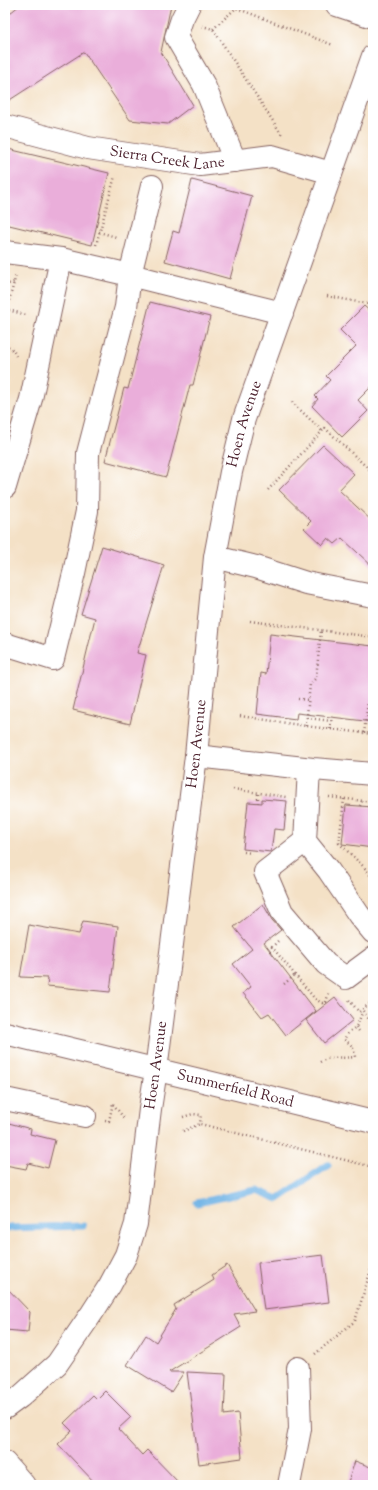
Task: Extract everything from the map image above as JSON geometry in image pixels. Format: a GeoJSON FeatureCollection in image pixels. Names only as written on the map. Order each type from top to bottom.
{"type":"FeatureCollection","features":[{"type":"Feature","properties":{"kind":"street"},"geometry":{"type":"LineString","coordinates":[[337,5],[373,17]]}},
{"type":"Feature","properties":{"kind":"street"},"geometry":{"type":"LineString","coordinates":[[192,15],[182,19],[176,37],[204,85],[235,161]]}},
{"type":"Feature","properties":{"kind":"street","name":"Hoen Avenue"},"geometry":{"type":"LineString","coordinates":[[5,1408],[20,1397],[57,1364],[99,1302],[126,1255],[136,1224],[196,756],[215,557],[231,472],[244,419],[373,56]]}},
{"type":"Feature","properties":{"kind":"street","name":"Sierra Creek Lane"},"geometry":{"type":"LineString","coordinates":[[5,126],[88,148],[193,164],[200,165],[272,156],[331,174]]}},
{"type":"Feature","properties":{"kind":"street"},"geometry":{"type":"LineString","coordinates":[[5,644],[53,659],[74,573],[87,511],[88,453],[126,308],[130,275],[152,186]]}},
{"type":"Feature","properties":{"kind":"street"},"geometry":{"type":"LineString","coordinates":[[5,252],[60,259],[282,313]]}},
{"type":"Feature","properties":{"kind":"street"},"geometry":{"type":"LineString","coordinates":[[5,488],[31,399],[60,259]]}},
{"type":"Feature","properties":{"kind":"street"},"geometry":{"type":"LineString","coordinates":[[215,557],[306,583],[373,596]]}},
{"type":"Feature","properties":{"kind":"street"},"geometry":{"type":"LineString","coordinates":[[196,756],[309,769],[373,774]]}},
{"type":"Feature","properties":{"kind":"street"},"geometry":{"type":"LineString","coordinates":[[309,769],[305,841],[329,871],[359,915],[373,932]]}},
{"type":"Feature","properties":{"kind":"street"},"geometry":{"type":"LineString","coordinates":[[305,841],[265,872],[282,912],[326,964],[346,978],[373,958]]}},
{"type":"Feature","properties":{"kind":"street","name":"Summerfield Road"},"geometry":{"type":"LineString","coordinates":[[5,1033],[373,1122]]}},
{"type":"Feature","properties":{"kind":"street"},"geometry":{"type":"LineString","coordinates":[[5,1099],[85,1116]]}},
{"type":"Feature","properties":{"kind":"street"},"geometry":{"type":"LineString","coordinates":[[289,1485],[300,1429],[298,1368]]}},
{"type":"Feature","properties":{"kind":"street"},"geometry":{"type":"LineString","coordinates":[[5,1463],[24,1485]]}},
{"type":"Feature","properties":{"kind":"path"},"geometry":{"type":"LineString","coordinates":[[213,29],[236,8],[333,45]]}},
{"type":"Feature","properties":{"kind":"path"},"geometry":{"type":"LineString","coordinates":[[192,15],[213,29],[285,139]]}},
{"type":"Feature","properties":{"kind":"path"},"geometry":{"type":"LineString","coordinates":[[94,251],[115,176]]}},
{"type":"Feature","properties":{"kind":"path"},"geometry":{"type":"LineString","coordinates":[[99,232],[122,238]]}},
{"type":"Feature","properties":{"kind":"path"},"geometry":{"type":"LineString","coordinates":[[5,316],[18,269]]}},
{"type":"Feature","properties":{"kind":"path"},"geometry":{"type":"LineString","coordinates":[[5,285],[14,282]]}},
{"type":"Feature","properties":{"kind":"path"},"geometry":{"type":"LineString","coordinates":[[327,296],[373,305]]}},
{"type":"Feature","properties":{"kind":"path"},"geometry":{"type":"LineString","coordinates":[[6,309],[13,311]]}},
{"type":"Feature","properties":{"kind":"path"},"geometry":{"type":"LineString","coordinates":[[292,402],[322,431]]}},
{"type":"Feature","properties":{"kind":"path"},"geometry":{"type":"LineString","coordinates":[[268,490],[325,428],[373,473]]}},
{"type":"Feature","properties":{"kind":"path"},"geometry":{"type":"LineString","coordinates":[[250,621],[373,637]]}},
{"type":"Feature","properties":{"kind":"path"},"geometry":{"type":"LineString","coordinates":[[306,726],[310,684],[316,678],[321,630]]}},
{"type":"Feature","properties":{"kind":"path"},"geometry":{"type":"LineString","coordinates":[[364,733],[373,662]]}},
{"type":"Feature","properties":{"kind":"path"},"geometry":{"type":"LineString","coordinates":[[298,699],[309,700]]}},
{"type":"Feature","properties":{"kind":"path"},"geometry":{"type":"LineString","coordinates":[[240,716],[373,734]]}},
{"type":"Feature","properties":{"kind":"path"},"geometry":{"type":"LineString","coordinates":[[307,718],[331,719],[330,729]]}},
{"type":"Feature","properties":{"kind":"path"},"geometry":{"type":"LineString","coordinates":[[233,789],[290,797]]}},
{"type":"Feature","properties":{"kind":"path"},"geometry":{"type":"LineString","coordinates":[[258,793],[258,803]]}},
{"type":"Feature","properties":{"kind":"path"},"geometry":{"type":"LineString","coordinates":[[325,797],[373,802]]}},
{"type":"Feature","properties":{"kind":"path"},"geometry":{"type":"LineString","coordinates":[[344,799],[338,843],[364,867],[373,879]]}},
{"type":"Feature","properties":{"kind":"path"},"geometry":{"type":"LineString","coordinates":[[360,806],[362,801]]}},
{"type":"Feature","properties":{"kind":"path"},"geometry":{"type":"LineString","coordinates":[[244,852],[258,854]]}},
{"type":"Feature","properties":{"kind":"path"},"geometry":{"type":"LineString","coordinates":[[284,984],[295,975]]}},
{"type":"Feature","properties":{"kind":"path"},"geometry":{"type":"LineString","coordinates":[[320,1062],[333,1057],[355,1057],[354,1048],[350,1043],[344,1040],[346,1033],[356,1027],[362,1011],[371,1022]]}},
{"type":"Feature","properties":{"kind":"path"},"geometry":{"type":"LineString","coordinates":[[356,1027],[359,1031]]}},
{"type":"Feature","properties":{"kind":"path"},"geometry":{"type":"LineString","coordinates":[[113,1103],[124,1118]]}},
{"type":"Feature","properties":{"kind":"path"},"geometry":{"type":"LineString","coordinates":[[183,1117],[193,1114],[201,1115],[200,1124]]}},
{"type":"Feature","properties":{"kind":"path"},"geometry":{"type":"LineString","coordinates":[[183,1131],[200,1124],[373,1167]]}},
{"type":"Feature","properties":{"kind":"path"},"geometry":{"type":"LineString","coordinates":[[298,1368],[355,1322],[373,1262]]}},
{"type":"Feature","properties":{"kind":"building"},"geometry":{"type":"Polygon","coordinates":[[[20,5],[171,5],[161,52],[193,105],[168,124],[130,120],[84,52],[5,103],[5,17],[20,5]]]}},
{"type":"Feature","properties":{"kind":"building"},"geometry":{"type":"Polygon","coordinates":[[[8,149],[109,173],[92,245],[5,224],[5,160],[8,149]]]}},
{"type":"Feature","properties":{"kind":"building"},"geometry":{"type":"Polygon","coordinates":[[[192,180],[252,196],[230,279],[165,261],[173,231],[179,233],[192,180]]]}},
{"type":"Feature","properties":{"kind":"building"},"geometry":{"type":"Polygon","coordinates":[[[150,302],[210,317],[193,385],[190,385],[166,477],[105,461],[124,388],[128,389],[150,302]]]}},
{"type":"Feature","properties":{"kind":"building"},"geometry":{"type":"Polygon","coordinates":[[[364,306],[373,314],[373,385],[358,400],[368,411],[342,437],[312,406],[318,399],[315,396],[330,380],[326,376],[356,346],[340,330],[364,306]]]}},
{"type":"Feature","properties":{"kind":"building"},"geometry":{"type":"Polygon","coordinates":[[[323,445],[354,474],[339,490],[373,522],[373,567],[342,538],[335,544],[328,538],[322,545],[304,528],[311,521],[279,490],[323,445]]]}},
{"type":"Feature","properties":{"kind":"building"},"geometry":{"type":"Polygon","coordinates":[[[102,546],[164,565],[137,653],[146,655],[130,724],[73,710],[95,618],[81,614],[102,546]]]}},
{"type":"Feature","properties":{"kind":"building"},"geometry":{"type":"Polygon","coordinates":[[[270,634],[373,646],[373,722],[297,713],[296,719],[257,714],[261,673],[266,674],[270,634]]]}},
{"type":"Feature","properties":{"kind":"building"},"geometry":{"type":"Polygon","coordinates":[[[262,799],[287,801],[284,830],[274,829],[271,852],[243,849],[248,802],[262,803],[262,799]]]}},
{"type":"Feature","properties":{"kind":"building"},"geometry":{"type":"Polygon","coordinates":[[[346,805],[373,807],[373,848],[342,844],[346,805]]]}},
{"type":"Feature","properties":{"kind":"building"},"geometry":{"type":"Polygon","coordinates":[[[263,904],[272,920],[281,930],[264,943],[316,1011],[286,1035],[269,1013],[262,1017],[243,993],[251,987],[233,964],[252,949],[234,927],[263,904]]]}},
{"type":"Feature","properties":{"kind":"building"},"geometry":{"type":"Polygon","coordinates":[[[83,921],[118,926],[110,992],[47,986],[48,978],[20,977],[29,925],[79,934],[83,921]]]}},
{"type":"Feature","properties":{"kind":"building"},"geometry":{"type":"Polygon","coordinates":[[[335,997],[353,1020],[324,1043],[306,1020],[335,997]]]}},
{"type":"Feature","properties":{"kind":"building"},"geometry":{"type":"Polygon","coordinates":[[[5,1122],[31,1129],[30,1134],[55,1140],[48,1168],[28,1163],[26,1169],[5,1165],[5,1122]]]}},
{"type":"Feature","properties":{"kind":"building"},"geometry":{"type":"Polygon","coordinates":[[[323,1255],[329,1302],[264,1310],[258,1263],[323,1255]]]}},
{"type":"Feature","properties":{"kind":"building"},"geometry":{"type":"Polygon","coordinates":[[[227,1265],[255,1311],[234,1314],[241,1327],[169,1372],[184,1372],[171,1392],[127,1365],[146,1335],[156,1342],[176,1309],[174,1305],[214,1280],[212,1275],[227,1265]]]}},
{"type":"Feature","properties":{"kind":"building"},"geometry":{"type":"Polygon","coordinates":[[[5,1286],[30,1312],[28,1332],[5,1330],[5,1286]]]}},
{"type":"Feature","properties":{"kind":"building"},"geometry":{"type":"Polygon","coordinates":[[[187,1372],[226,1374],[224,1415],[238,1413],[242,1458],[199,1464],[187,1372]]]}},
{"type":"Feature","properties":{"kind":"building"},"geometry":{"type":"Polygon","coordinates":[[[105,1391],[131,1417],[118,1429],[142,1455],[147,1450],[181,1485],[97,1485],[58,1444],[72,1431],[64,1423],[93,1395],[97,1399],[105,1391]]]}},
{"type":"Feature","properties":{"kind":"building"},"geometry":{"type":"Polygon","coordinates":[[[355,1461],[373,1468],[373,1485],[347,1485],[355,1461]]]}},
{"type":"Feature","properties":{"kind":"waterway"},"geometry":{"type":"LineString","coordinates":[[197,1203],[256,1190],[278,1199],[328,1165]]}},
{"type":"Feature","properties":{"kind":"waterway"},"geometry":{"type":"LineString","coordinates":[[5,1228],[83,1226]]}}]}
